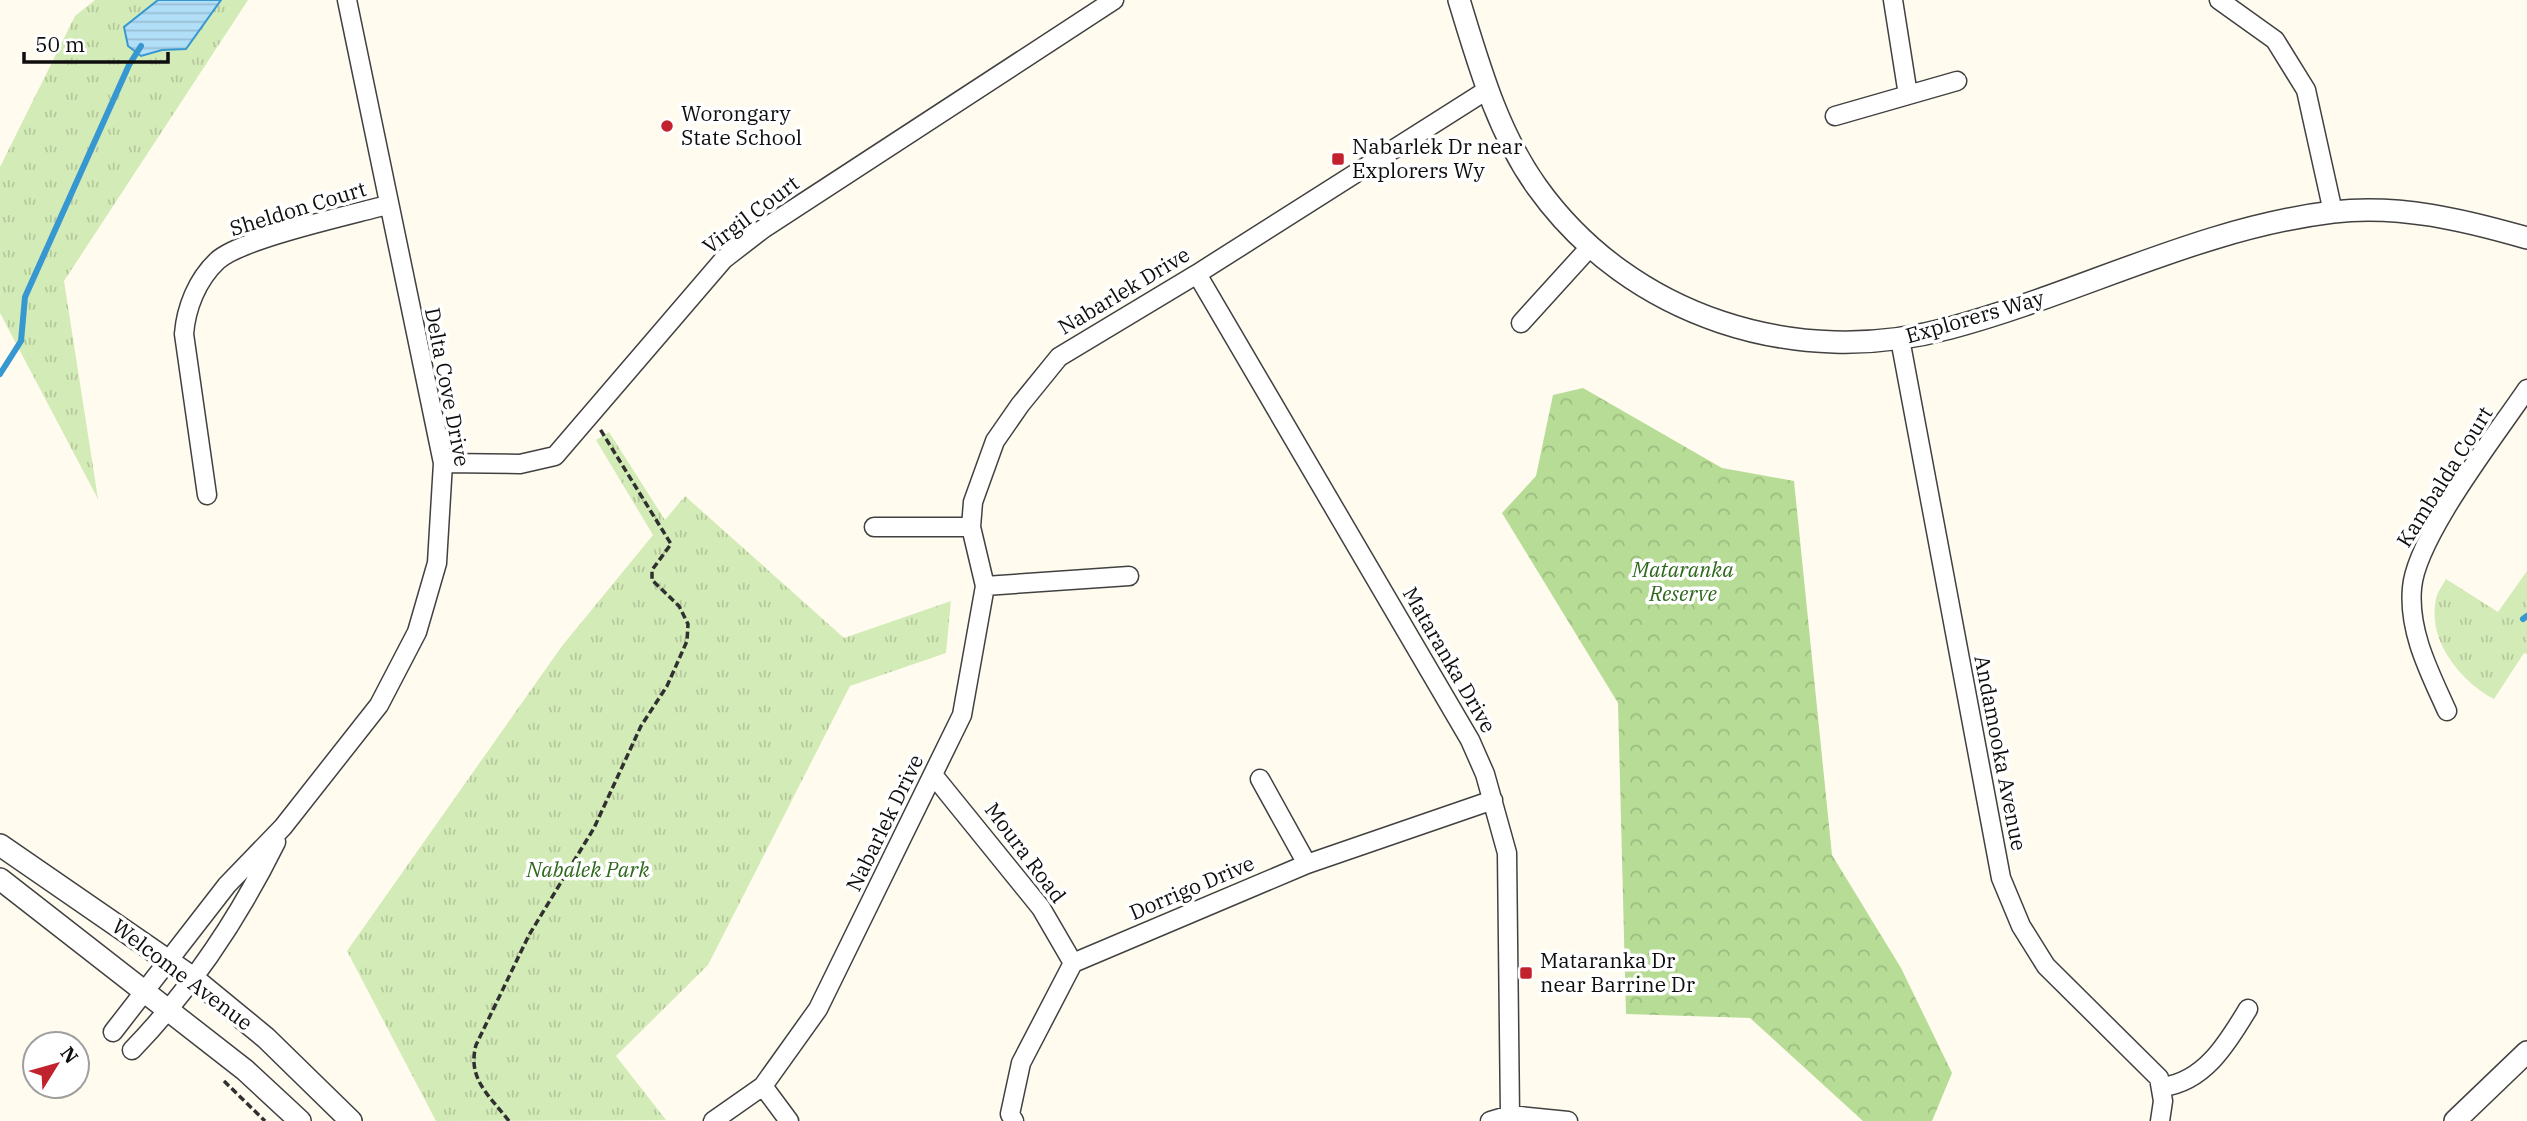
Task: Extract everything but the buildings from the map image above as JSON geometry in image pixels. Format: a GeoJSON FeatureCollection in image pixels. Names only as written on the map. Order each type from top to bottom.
{"type":"FeatureCollection","features":[{"type":"Feature","properties":{"kind":"street","name":"Delta Cove Drive"},"geometry":{"type":"LineString","coordinates":[[113,1032],[147,992],[227,886],[283,827],[379,705],[417,632],[437,563],[443,463],[387,205],[347,0]]}},
{"type":"Feature","properties":{"kind":"street","name":"Virgil Court"},"geometry":{"type":"LineString","coordinates":[[443,463],[520,464],[555,456],[724,259],[763,229],[1114,0]]}},
{"type":"Feature","properties":{"kind":"street","name":"Explorers Way"},"geometry":{"type":"LineString","coordinates":[[1459,0],[1487,90],[1504,131],[1536,186],[1590,247],[1664,299],[1726,326],[1794,339],[1849,343],[1900,340],[1950,328],[2241,231],[2333,212],[2391,210],[2461,219],[2527,238]]}},
{"type":"Feature","properties":{"kind":"street"},"geometry":{"type":"LineString","coordinates":[[1893,0],[1908,95]]}},
{"type":"Feature","properties":{"kind":"street"},"geometry":{"type":"LineString","coordinates":[[2220,0],[2275,40],[2306,90],[2333,212]]}},
{"type":"Feature","properties":{"kind":"street"},"geometry":{"type":"LineString","coordinates":[[1835,116],[1957,81]]}},
{"type":"Feature","properties":{"kind":"street","name":"Nabarlek Drive"},"geometry":{"type":"LineString","coordinates":[[713,1121],[763,1086],[818,1009],[962,715],[985,586],[971,527],[973,502],[995,441],[1059,357],[1197,274],[1487,90]]}},
{"type":"Feature","properties":{"kind":"street","name":"Sheldon Court"},"geometry":{"type":"LineString","coordinates":[[207,495],[184,334],[186,309],[200,286],[217,261],[239,247],[387,205]]}},
{"type":"Feature","properties":{"kind":"street"},"geometry":{"type":"LineString","coordinates":[[1521,323],[1590,247]]}},
{"type":"Feature","properties":{"kind":"street","name":"Mataranka Drive"},"geometry":{"type":"LineString","coordinates":[[1197,274],[1470,740],[1493,800],[1507,853],[1510,1115]]}},
{"type":"Feature","properties":{"kind":"street","name":"Andamooka Avenue"},"geometry":{"type":"LineString","coordinates":[[1900,340],[2001,878],[2021,926],[2046,966],[2144,1061],[2162,1087]]}},
{"type":"Feature","properties":{"kind":"street","name":"Kambalda Court"},"geometry":{"type":"LineString","coordinates":[[2447,711],[2415,631],[2412,588],[2415,569],[2435,528],[2527,389]]}},
{"type":"Feature","properties":{"kind":"street"},"geometry":{"type":"LineString","coordinates":[[874,527],[971,527]]}},
{"type":"Feature","properties":{"kind":"street"},"geometry":{"type":"LineString","coordinates":[[985,586],[1129,576]]}},
{"type":"Feature","properties":{"kind":"street","name":"Moura Road"},"geometry":{"type":"LineString","coordinates":[[934,776],[1041,908],[1073,963]]}},
{"type":"Feature","properties":{"kind":"street"},"geometry":{"type":"LineString","coordinates":[[1260,779],[1307,864]]}},
{"type":"Feature","properties":{"kind":"street","name":"Dorrigo Drive"},"geometry":{"type":"LineString","coordinates":[[1073,963],[1307,864],[1493,800]]}},
{"type":"Feature","properties":{"kind":"street","name":"Delta Cove Drive"},"geometry":{"type":"LineString","coordinates":[[132,1050],[170,1011],[247,901],[283,827]]}},
{"type":"Feature","properties":{"kind":"street","name":"Welcome Avenue"},"geometry":{"type":"LineString","coordinates":[[0,845],[192,978],[266,1038],[351,1121]]}},
{"type":"Feature","properties":{"kind":"street","name":"Welcome Avenue"},"geometry":{"type":"LineString","coordinates":[[0,879],[245,1070],[300,1121]]}},
{"type":"Feature","properties":{"kind":"street"},"geometry":{"type":"LineString","coordinates":[[1014,1121],[1010,1114],[1021,1063],[1073,963]]}},
{"type":"Feature","properties":{"kind":"street"},"geometry":{"type":"LineString","coordinates":[[2160,1121],[2162,1087],[2181,1083],[2206,1066],[2233,1035],[2248,1009]]}},
{"type":"Feature","properties":{"kind":"street"},"geometry":{"type":"LineString","coordinates":[[2455,1121],[2527,1052]]}},
{"type":"Feature","properties":{"kind":"street"},"geometry":{"type":"LineString","coordinates":[[763,1086],[789,1121]]}},
{"type":"Feature","properties":{"kind":"street"},"geometry":{"type":"LineString","coordinates":[[1490,1121],[1510,1115],[1568,1121]]}},
{"type":"Feature","properties":{"kind":"path"},"geometry":{"type":"LineString","coordinates":[[509,1121],[475,1076],[472,1062],[476,1045],[529,935],[594,828],[641,726],[667,686],[687,641],[688,624],[679,606],[652,580],[652,570],[671,544],[592,415]]}},
{"type":"Feature","properties":{"kind":"path"},"geometry":{"type":"LineString","coordinates":[[216,1073],[265,1121]]}},
{"type":"Feature","properties":{"kind":"green space"},"geometry":{"type":"Polygon","coordinates":[[[95,0],[248,0],[64,281],[98,499],[0,313],[0,167],[75,16],[95,0]]]}},
{"type":"Feature","properties":{"kind":"green space","name":"Mataranka Reserve"},"geometry":{"type":"Polygon","coordinates":[[[1583,388],[1722,468],[1794,481],[1832,855],[1901,968],[1952,1073],[1932,1121],[1863,1121],[1750,1018],[1626,1014],[1618,703],[1502,513],[1536,476],[1553,395],[1583,388]]]}},
{"type":"Feature","properties":{"kind":"green space","name":"Nabalek Park"},"geometry":{"type":"Polygon","coordinates":[[[609,432],[665,520],[685,496],[844,638],[951,601],[946,653],[850,686],[708,965],[616,1056],[666,1120],[436,1121],[347,951],[562,646],[653,535],[596,440],[609,432]]]}},
{"type":"Feature","properties":{"kind":"green space"},"geometry":{"type":"Polygon","coordinates":[[[2527,571],[2527,654],[2524,653],[2494,699],[2469,682],[2441,644],[2436,629],[2437,596],[2446,579],[2498,612],[2527,571]]]}},
{"type":"Feature","properties":{"kind":"water"},"geometry":{"type":"Polygon","coordinates":[[[158,0],[221,0],[186,49],[162,50],[141,56],[128,46],[124,27],[158,0]]]}},
{"type":"Feature","properties":{"kind":"waterway"},"geometry":{"type":"LineString","coordinates":[[0,374],[21,341],[25,297],[129,65],[141,46]]}},
{"type":"Feature","properties":{"kind":"waterway"},"geometry":{"type":"LineString","coordinates":[[2523,619],[2527,616]]}},
{"type":"Feature","properties":{"kind":"place","name":"Worongary State School"},"geometry":{"type":"Point","coordinates":[667,126]}},
{"type":"Feature","properties":{"kind":"place","name":"Nabarlek Dr near Explorers Wy"},"geometry":{"type":"Point","coordinates":[1338,159]}},
{"type":"Feature","properties":{"kind":"place","name":"Mataranka Dr near Barrine Dr"},"geometry":{"type":"Point","coordinates":[1526,973]}}]}
